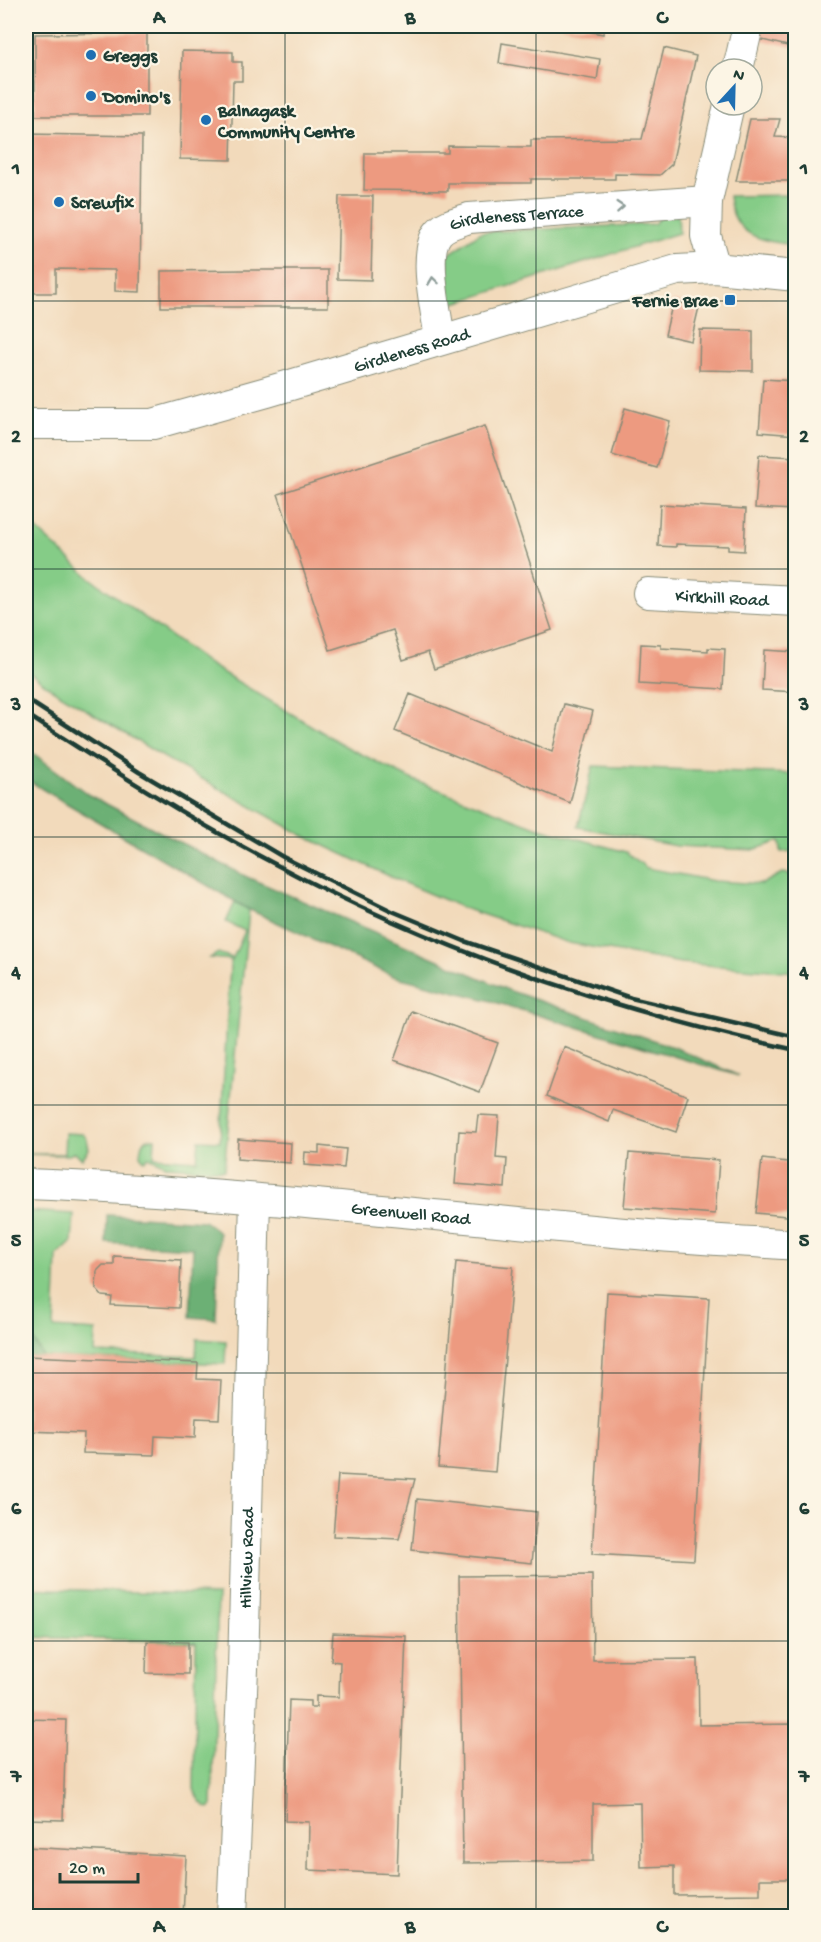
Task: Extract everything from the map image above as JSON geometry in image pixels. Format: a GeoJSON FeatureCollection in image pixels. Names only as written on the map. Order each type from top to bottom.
{"type":"FeatureCollection","features":[{"type":"Feature","properties":{"kind":"street"},"geometry":{"type":"LineString","coordinates":[[741,57],[748,26]]}},
{"type":"Feature","properties":{"kind":"street"},"geometry":{"type":"LineString","coordinates":[[715,268],[706,236],[707,201],[726,117]]}},
{"type":"Feature","properties":{"kind":"street","name":"Girdleness Terrace"},"geometry":{"type":"LineString","coordinates":[[440,339],[430,261],[432,243],[438,232],[447,225],[469,218],[707,201]]}},
{"type":"Feature","properties":{"kind":"street","name":"Girdleness Road"},"geometry":{"type":"LineString","coordinates":[[26,424],[153,424],[677,270],[715,268],[795,276]]}},
{"type":"Feature","properties":{"kind":"street","name":"Kirkhill Road"},"geometry":{"type":"LineString","coordinates":[[648,593],[795,601]]}},
{"type":"Feature","properties":{"kind":"street","name":"Greenwell Road"},"geometry":{"type":"LineString","coordinates":[[26,1184],[255,1198],[640,1234],[795,1245]]}},
{"type":"Feature","properties":{"kind":"street","name":"Hillview Road"},"geometry":{"type":"LineString","coordinates":[[232,1917],[243,1669],[255,1198]]}},
{"type":"Feature","properties":{"kind":"green space"},"geometry":{"type":"Polygon","coordinates":[[[795,195],[795,245],[760,239],[751,234],[736,220],[729,196],[795,195]]]}},
{"type":"Feature","properties":{"kind":"green space"},"geometry":{"type":"Polygon","coordinates":[[[678,212],[679,233],[449,305],[448,255],[481,232],[654,224],[663,213],[678,212]]]}},
{"type":"Feature","properties":{"kind":"green space"},"geometry":{"type":"Polygon","coordinates":[[[26,520],[89,577],[210,665],[347,747],[411,779],[536,827],[626,852],[647,868],[714,881],[762,884],[782,873],[790,874],[795,884],[795,972],[681,963],[569,943],[466,909],[304,836],[165,758],[52,689],[26,670],[26,520]]]}},
{"type":"Feature","properties":{"kind":"green space"},"geometry":{"type":"Polygon","coordinates":[[[26,748],[89,795],[247,877],[508,990],[676,1048],[739,1076],[488,1000],[393,976],[248,909],[42,789],[26,778],[26,748]]]}},
{"type":"Feature","properties":{"kind":"green space"},"geometry":{"type":"Polygon","coordinates":[[[593,766],[795,774],[795,851],[781,852],[780,841],[753,850],[676,846],[578,827],[593,766]]]}},
{"type":"Feature","properties":{"kind":"green space"},"geometry":{"type":"Polygon","coordinates":[[[235,902],[249,910],[224,1170],[167,1166],[149,1157],[144,1160],[140,1155],[141,1147],[147,1139],[155,1138],[154,1157],[197,1160],[199,1140],[220,1141],[232,960],[210,958],[218,953],[233,958],[245,931],[226,922],[235,902]]]}},
{"type":"Feature","properties":{"kind":"green space"},"geometry":{"type":"Polygon","coordinates":[[[65,1133],[83,1134],[87,1139],[89,1149],[82,1159],[75,1152],[69,1155],[26,1154],[64,1154],[65,1133]]]}},
{"type":"Feature","properties":{"kind":"green space"},"geometry":{"type":"Polygon","coordinates":[[[26,1211],[74,1214],[72,1242],[57,1256],[54,1328],[96,1331],[95,1353],[196,1357],[197,1339],[226,1341],[225,1364],[26,1356],[26,1211]]]}},
{"type":"Feature","properties":{"kind":"green space"},"geometry":{"type":"Polygon","coordinates":[[[107,1215],[204,1221],[219,1232],[216,1319],[190,1317],[193,1248],[106,1243],[107,1215]]]}},
{"type":"Feature","properties":{"kind":"green space"},"geometry":{"type":"Polygon","coordinates":[[[26,1329],[32,1337],[43,1357],[26,1356],[26,1329]]]}},
{"type":"Feature","properties":{"kind":"green space"},"geometry":{"type":"Polygon","coordinates":[[[26,1588],[218,1595],[212,1805],[209,1808],[201,1803],[194,1789],[196,1642],[26,1637],[26,1588]]]}},
{"type":"Feature","properties":{"kind":"building"},"geometry":{"type":"Polygon","coordinates":[[[561,26],[604,26],[603,34],[561,26]]]}},
{"type":"Feature","properties":{"kind":"building"},"geometry":{"type":"Polygon","coordinates":[[[761,26],[796,26],[796,48],[758,39],[761,26]]]}},
{"type":"Feature","properties":{"kind":"building"},"geometry":{"type":"Polygon","coordinates":[[[147,33],[147,116],[35,116],[35,34],[147,33]]]}},
{"type":"Feature","properties":{"kind":"building"},"geometry":{"type":"Polygon","coordinates":[[[502,43],[600,59],[597,80],[499,63],[502,43]]]}},
{"type":"Feature","properties":{"kind":"building"},"geometry":{"type":"Polygon","coordinates":[[[664,48],[696,56],[672,164],[660,175],[615,174],[615,179],[531,179],[531,183],[448,183],[448,191],[364,190],[365,153],[448,153],[448,146],[531,147],[531,140],[642,139],[664,48]]]}},
{"type":"Feature","properties":{"kind":"building","name":"Balnagask Community Centre"},"geometry":{"type":"Polygon","coordinates":[[[182,51],[233,52],[233,62],[242,62],[242,81],[233,81],[231,160],[180,159],[182,51]]]}},
{"type":"Feature","properties":{"kind":"building"},"geometry":{"type":"Polygon","coordinates":[[[750,119],[780,119],[775,137],[796,138],[796,181],[736,181],[750,119]]]}},
{"type":"Feature","properties":{"kind":"building"},"geometry":{"type":"Polygon","coordinates":[[[26,134],[142,136],[140,292],[115,291],[115,270],[56,269],[56,293],[26,293],[26,134]]]}},
{"type":"Feature","properties":{"kind":"building"},"geometry":{"type":"Polygon","coordinates":[[[339,196],[373,196],[371,280],[337,279],[339,196]]]}},
{"type":"Feature","properties":{"kind":"building"},"geometry":{"type":"Polygon","coordinates":[[[328,270],[328,307],[161,307],[161,271],[328,270]]]}},
{"type":"Feature","properties":{"kind":"building"},"geometry":{"type":"Polygon","coordinates":[[[673,301],[699,307],[691,341],[665,335],[673,301]]]}},
{"type":"Feature","properties":{"kind":"building"},"geometry":{"type":"Polygon","coordinates":[[[700,330],[753,331],[753,371],[699,370],[700,330]]]}},
{"type":"Feature","properties":{"kind":"building"},"geometry":{"type":"Polygon","coordinates":[[[763,379],[796,381],[796,435],[759,432],[763,379]]]}},
{"type":"Feature","properties":{"kind":"building"},"geometry":{"type":"Polygon","coordinates":[[[625,408],[670,421],[657,468],[612,455],[625,408]]]}},
{"type":"Feature","properties":{"kind":"building"},"geometry":{"type":"Polygon","coordinates":[[[485,426],[552,630],[434,669],[428,652],[403,660],[393,630],[330,650],[278,494],[485,426]]]}},
{"type":"Feature","properties":{"kind":"building"},"geometry":{"type":"Polygon","coordinates":[[[759,455],[796,457],[794,510],[755,508],[759,455]]]}},
{"type":"Feature","properties":{"kind":"building"},"geometry":{"type":"Polygon","coordinates":[[[660,504],[746,509],[744,551],[728,550],[728,546],[676,544],[676,547],[658,546],[660,504]]]}},
{"type":"Feature","properties":{"kind":"building"},"geometry":{"type":"Polygon","coordinates":[[[641,644],[661,645],[661,648],[708,651],[708,648],[725,649],[723,689],[639,684],[641,644]]]}},
{"type":"Feature","properties":{"kind":"building"},"geometry":{"type":"Polygon","coordinates":[[[764,650],[796,652],[796,692],[762,690],[764,650]]]}},
{"type":"Feature","properties":{"kind":"building"},"geometry":{"type":"Polygon","coordinates":[[[410,694],[552,752],[564,704],[593,711],[570,803],[395,731],[410,694]]]}},
{"type":"Feature","properties":{"kind":"building"},"geometry":{"type":"Polygon","coordinates":[[[412,1011],[498,1043],[480,1092],[394,1060],[412,1011]]]}},
{"type":"Feature","properties":{"kind":"building"},"geometry":{"type":"Polygon","coordinates":[[[564,1047],[688,1096],[676,1132],[613,1110],[609,1122],[547,1096],[564,1047]]]}},
{"type":"Feature","properties":{"kind":"building"},"geometry":{"type":"Polygon","coordinates":[[[478,1115],[499,1116],[496,1158],[507,1159],[505,1188],[455,1184],[459,1131],[476,1132],[478,1115]]]}},
{"type":"Feature","properties":{"kind":"building"},"geometry":{"type":"Polygon","coordinates":[[[238,1139],[291,1143],[290,1163],[237,1159],[238,1139]]]}},
{"type":"Feature","properties":{"kind":"building"},"geometry":{"type":"Polygon","coordinates":[[[319,1146],[346,1149],[344,1168],[304,1165],[305,1152],[319,1153],[319,1146]]]}},
{"type":"Feature","properties":{"kind":"building"},"geometry":{"type":"Polygon","coordinates":[[[629,1153],[719,1160],[715,1214],[624,1207],[629,1153]]]}},
{"type":"Feature","properties":{"kind":"building"},"geometry":{"type":"Polygon","coordinates":[[[762,1159],[796,1163],[796,1217],[756,1213],[762,1159]]]}},
{"type":"Feature","properties":{"kind":"building"},"geometry":{"type":"Polygon","coordinates":[[[114,1256],[181,1260],[179,1308],[111,1305],[112,1297],[102,1296],[96,1289],[97,1271],[103,1265],[114,1265],[114,1256]]]}},
{"type":"Feature","properties":{"kind":"building"},"geometry":{"type":"Polygon","coordinates":[[[456,1262],[513,1267],[495,1472],[438,1467],[456,1262]]]}},
{"type":"Feature","properties":{"kind":"building"},"geometry":{"type":"Polygon","coordinates":[[[607,1292],[709,1298],[694,1560],[592,1554],[607,1292]]]}},
{"type":"Feature","properties":{"kind":"building"},"geometry":{"type":"Polygon","coordinates":[[[26,1356],[198,1363],[197,1379],[221,1380],[219,1419],[196,1418],[195,1438],[155,1436],[154,1455],[83,1453],[84,1433],[26,1431],[26,1356]]]}},
{"type":"Feature","properties":{"kind":"building"},"geometry":{"type":"Polygon","coordinates":[[[338,1475],[415,1479],[399,1539],[333,1536],[338,1475]]]}},
{"type":"Feature","properties":{"kind":"building"},"geometry":{"type":"Polygon","coordinates":[[[417,1499],[537,1512],[532,1563],[412,1550],[417,1499]]]}},
{"type":"Feature","properties":{"kind":"building"},"geometry":{"type":"Polygon","coordinates":[[[26,1558],[30,1558],[30,1578],[26,1578],[26,1558]]]}},
{"type":"Feature","properties":{"kind":"building"},"geometry":{"type":"Polygon","coordinates":[[[592,1575],[593,1660],[698,1659],[699,1725],[796,1724],[796,1879],[760,1879],[760,1894],[674,1895],[674,1866],[641,1867],[640,1803],[593,1804],[593,1861],[463,1863],[459,1576],[592,1575]]]}},
{"type":"Feature","properties":{"kind":"building"},"geometry":{"type":"Polygon","coordinates":[[[333,1633],[406,1636],[397,1874],[308,1870],[309,1822],[285,1821],[289,1700],[310,1701],[310,1707],[316,1707],[316,1696],[339,1697],[340,1662],[331,1661],[333,1633]]]}},
{"type":"Feature","properties":{"kind":"building"},"geometry":{"type":"Polygon","coordinates":[[[147,1641],[188,1642],[188,1674],[146,1673],[147,1641]]]}},
{"type":"Feature","properties":{"kind":"building"},"geometry":{"type":"Polygon","coordinates":[[[26,1719],[66,1720],[63,1820],[26,1819],[26,1719]]]}},
{"type":"Feature","properties":{"kind":"building"},"geometry":{"type":"Polygon","coordinates":[[[26,1847],[186,1856],[183,1916],[26,1916],[26,1847]]]}},
{"type":"Feature","properties":{"kind":"railway"},"geometry":{"type":"LineString","coordinates":[[26,699],[139,772],[283,857],[392,911],[464,941],[631,998],[796,1037]]}},
{"type":"Feature","properties":{"kind":"railway"},"geometry":{"type":"LineString","coordinates":[[26,714],[147,791],[239,845],[333,894],[396,923],[461,950],[593,997],[660,1017],[796,1050]]}},
{"type":"Feature","properties":{"kind":"place","name":"Greggs"},"geometry":{"type":"Point","coordinates":[91,55]}},
{"type":"Feature","properties":{"kind":"place","name":"Domino's"},"geometry":{"type":"Point","coordinates":[91,96]}},
{"type":"Feature","properties":{"kind":"place","name":"Balnagask Community Centre"},"geometry":{"type":"Point","coordinates":[206,120]}},
{"type":"Feature","properties":{"kind":"place","name":"Screwfix"},"geometry":{"type":"Point","coordinates":[59,202]}},
{"type":"Feature","properties":{"kind":"place","name":"Fernie Brae"},"geometry":{"type":"Point","coordinates":[730,300]}}]}
